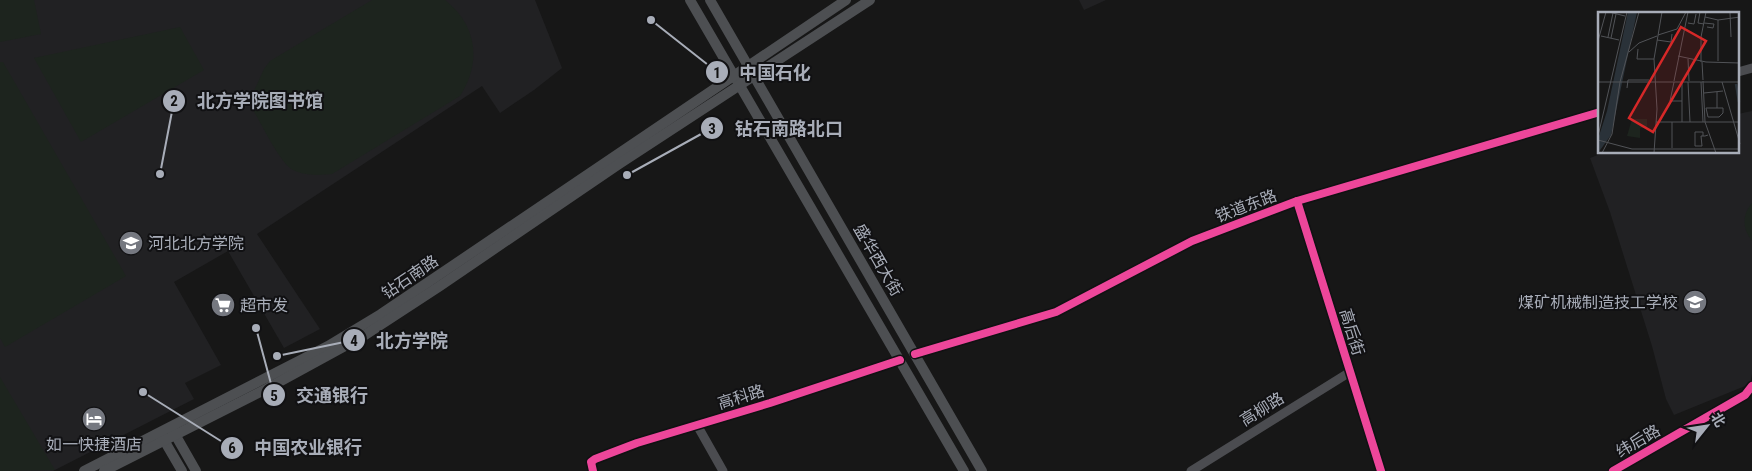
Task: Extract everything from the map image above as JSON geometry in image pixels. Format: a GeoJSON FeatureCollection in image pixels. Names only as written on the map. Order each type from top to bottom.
{"type":"FeatureCollection","features":[{"type":"Feature","properties":{"kind":"main road","name":"盛华西大街"},"geometry":{"type":"LineString","coordinates":[[690,0],[964,471]]}},
{"type":"Feature","properties":{"kind":"main road","name":"盛华西大街"},"geometry":{"type":"LineString","coordinates":[[710,0],[982,471]]}},
{"type":"Feature","properties":{"kind":"main road","name":"钻石南路"},"geometry":{"type":"LineString","coordinates":[[104,471],[162,436],[328,346],[381,314],[747,65],[846,0]]}},
{"type":"Feature","properties":{"kind":"main road","name":"钻石南路"},"geometry":{"type":"LineString","coordinates":[[173,430],[268,388],[365,335],[619,164],[870,0]]}},
{"type":"Feature","properties":{"kind":"main road"},"geometry":{"type":"LineString","coordinates":[[819,220],[833,212]]}},
{"type":"Feature","properties":{"kind":"main road"},"geometry":{"type":"LineString","coordinates":[[173,430],[196,471]]}},
{"type":"Feature","properties":{"kind":"main road","name":"钻石南路"},"geometry":{"type":"LineString","coordinates":[[84,471],[162,436]]}},
{"type":"Feature","properties":{"kind":"main road"},"geometry":{"type":"LineString","coordinates":[[162,436],[182,471]]}},
{"type":"Feature","properties":{"kind":"street","name":"铁道东路"},"geometry":{"type":"LineString","coordinates":[[914,354],[1056,312],[1192,241],[1297,201],[1598,113]]}},
{"type":"Feature","properties":{"kind":"street","name":"高后街"},"geometry":{"type":"LineString","coordinates":[[1297,201],[1381,471]]}},
{"type":"Feature","properties":{"kind":"street","name":"高科路"},"geometry":{"type":"LineString","coordinates":[[592,466],[595,459],[637,443],[770,403],[900,360]]}},
{"type":"Feature","properties":{"kind":"street","name":"高柳路"},"geometry":{"type":"LineString","coordinates":[[1191,471],[1350,372]]}},
{"type":"Feature","properties":{"kind":"street","name":"纬后路"},"geometry":{"type":"LineString","coordinates":[[1613,471],[1745,395],[1752,386]]}},
{"type":"Feature","properties":{"kind":"street"},"geometry":{"type":"LineString","coordinates":[[697,425],[723,471]]}},
{"type":"Feature","properties":{"kind":"shaded area","name":"河北北方学院"},"geometry":{"type":"Polygon","coordinates":[[[0,0],[535,0],[562,68],[500,113],[482,86],[257,234],[320,329],[284,348],[228,251],[174,282],[221,365],[185,383],[194,399],[53,471],[0,471],[0,0]]]}},
{"type":"Feature","properties":{"kind":"shaded area"},"geometry":{"type":"Polygon","coordinates":[[[0,0],[34,0],[41,34],[0,42],[0,0]]]}},
{"type":"Feature","properties":{"kind":"shaded area"},"geometry":{"type":"Polygon","coordinates":[[[372,0],[445,0],[456,10],[470,32],[473,57],[467,83],[460,96],[332,174],[307,174],[293,170],[282,159],[252,108],[254,91],[264,69],[270,61],[372,0]]]}},
{"type":"Feature","properties":{"kind":"shaded area"},"geometry":{"type":"Polygon","coordinates":[[[1079,0],[1106,0],[1084,10],[1079,0]]]}},
{"type":"Feature","properties":{"kind":"shaded area"},"geometry":{"type":"Polygon","coordinates":[[[180,27],[204,70],[81,142],[34,58],[180,27]]]}},
{"type":"Feature","properties":{"kind":"shaded area"},"geometry":{"type":"Polygon","coordinates":[[[0,62],[3,62],[126,276],[5,347],[0,338],[0,62]]]}},
{"type":"Feature","properties":{"kind":"shaded area","name":"煤矿机械制造技工学校"},"geometry":{"type":"Polygon","coordinates":[[[1752,111],[1752,374],[1750,384],[1674,415],[1666,399],[1652,346],[1610,212],[1590,158],[1601,154],[1740,154],[1740,114],[1752,111]]]}},
{"type":"Feature","properties":{"kind":"shaded area"},"geometry":{"type":"Polygon","coordinates":[[[1752,203],[1752,241],[1746,232],[1744,222],[1746,212],[1752,203]]]}},
{"type":"Feature","properties":{"kind":"shaded area"},"geometry":{"type":"Polygon","coordinates":[[[0,377],[55,470],[0,471],[0,377]]]}},
{"type":"Feature","properties":{"kind":"cycle path"},"geometry":{"type":"LineString","coordinates":[[915,354],[1056,312],[1192,241],[1297,201],[1598,113]]}},
{"type":"Feature","properties":{"kind":"cycle path"},"geometry":{"type":"LineString","coordinates":[[1297,201],[1381,471]]}},
{"type":"Feature","properties":{"kind":"cycle path"},"geometry":{"type":"LineString","coordinates":[[593,471],[591,462],[595,459],[637,443],[770,403],[900,360]]}},
{"type":"Feature","properties":{"kind":"cycle path"},"geometry":{"type":"LineString","coordinates":[[1613,471],[1745,395],[1752,386]]}},
{"type":"Feature","properties":{"kind":"place","name":"中国石化"},"geometry":{"type":"Point","coordinates":[651,20]}},
{"type":"Feature","properties":{"kind":"place","name":"北方学院图书馆"},"geometry":{"type":"Point","coordinates":[160,174]}},
{"type":"Feature","properties":{"kind":"place","name":"钻石南路北口"},"geometry":{"type":"Point","coordinates":[627,175]}},
{"type":"Feature","properties":{"kind":"place","name":"河北北方学院"},"geometry":{"type":"Point","coordinates":[131,243]}},
{"type":"Feature","properties":{"kind":"place","name":"煤矿机械制造技工学校"},"geometry":{"type":"Point","coordinates":[1695,302]}},
{"type":"Feature","properties":{"kind":"place","name":"超市发"},"geometry":{"type":"Point","coordinates":[223,305]}},
{"type":"Feature","properties":{"kind":"place","name":"交通银行"},"geometry":{"type":"Point","coordinates":[256,328]}},
{"type":"Feature","properties":{"kind":"place","name":"北方学院"},"geometry":{"type":"Point","coordinates":[277,356]}},
{"type":"Feature","properties":{"kind":"place","name":"中国农业银行"},"geometry":{"type":"Point","coordinates":[143,392]}},
{"type":"Feature","properties":{"kind":"place","name":"如一快捷酒店"},"geometry":{"type":"Point","coordinates":[94,419]}}]}
